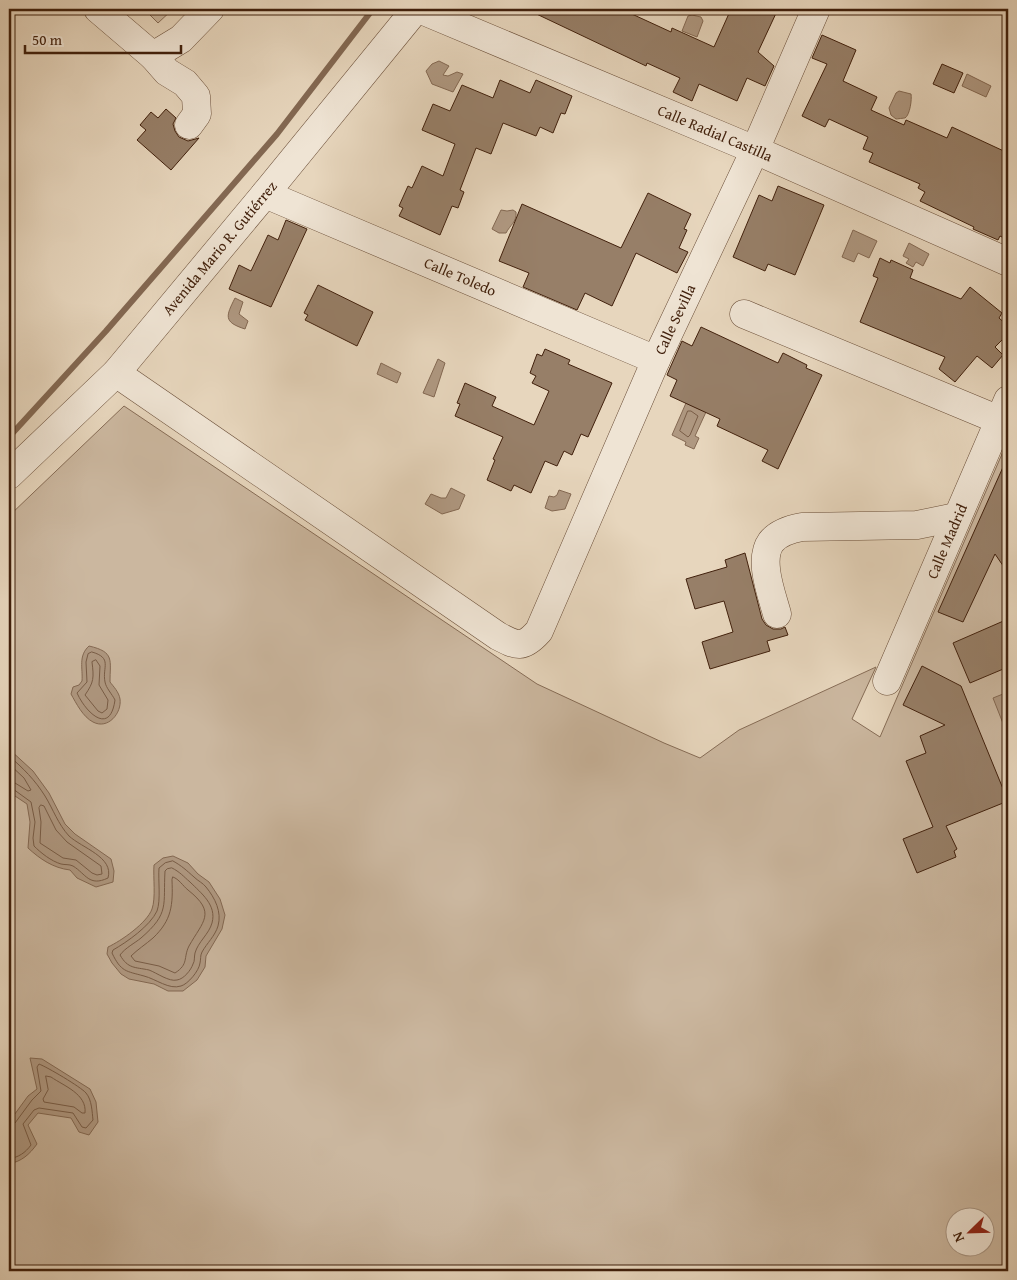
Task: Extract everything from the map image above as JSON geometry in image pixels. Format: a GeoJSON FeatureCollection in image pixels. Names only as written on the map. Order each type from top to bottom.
{"type":"FeatureCollection","features":[{"type":"Feature","properties":{"kind":"street"},"geometry":{"type":"LineString","coordinates":[[98,9],[153,56],[167,72],[185,82],[196,96],[196,114],[189,125]]}},
{"type":"Feature","properties":{"kind":"street"},"geometry":{"type":"LineString","coordinates":[[153,56],[181,39],[210,9]]}},
{"type":"Feature","properties":{"kind":"street","name":"Calle Radial Castilla"},"geometry":{"type":"LineString","coordinates":[[418,9],[755,150],[1008,262]]}},
{"type":"Feature","properties":{"kind":"street","name":"Avenida Mario R. Gutiérrez"},"geometry":{"type":"LineString","coordinates":[[9,475],[116,372],[418,9]]}},
{"type":"Feature","properties":{"kind":"street","name":"Calle Sevilla"},"geometry":{"type":"LineString","coordinates":[[116,372],[498,636],[510,642],[520,644],[530,641],[539,631],[656,360],[755,150],[816,9]]}},
{"type":"Feature","properties":{"kind":"street","name":"Calle Toledo"},"geometry":{"type":"LineString","coordinates":[[265,194],[656,360]]}},
{"type":"Feature","properties":{"kind":"street"},"geometry":{"type":"LineString","coordinates":[[744,314],[1004,410]]}},
{"type":"Feature","properties":{"kind":"street","name":"Calle Madrid"},"geometry":{"type":"LineString","coordinates":[[887,682],[956,517],[1004,410]]}},
{"type":"Feature","properties":{"kind":"street"},"geometry":{"type":"LineString","coordinates":[[777,614],[766,575],[767,556],[771,542],[786,531],[802,526],[917,525],[956,517]]}},
{"type":"Feature","properties":{"kind":"shaded area"},"geometry":{"type":"Polygon","coordinates":[[[144,9],[173,9],[158,23],[144,9]]]}},
{"type":"Feature","properties":{"kind":"shaded area"},"geometry":{"type":"Polygon","coordinates":[[[124,406],[537,684],[700,758],[739,730],[876,667],[852,719],[880,737],[1008,440],[1008,1271],[9,1271],[9,516],[124,406]]]}},
{"type":"Feature","properties":{"kind":"water"},"geometry":{"type":"Polygon","coordinates":[[[688,16],[701,17],[703,21],[697,37],[682,31],[688,16]]]}},
{"type":"Feature","properties":{"kind":"water"},"geometry":{"type":"Polygon","coordinates":[[[439,61],[449,66],[443,75],[448,76],[457,72],[463,74],[453,92],[432,84],[426,71],[432,64],[439,61]]]}},
{"type":"Feature","properties":{"kind":"water"},"geometry":{"type":"Polygon","coordinates":[[[967,74],[991,86],[986,97],[962,86],[967,74]]]}},
{"type":"Feature","properties":{"kind":"water"},"geometry":{"type":"Polygon","coordinates":[[[899,91],[911,94],[911,103],[907,116],[896,119],[891,115],[889,108],[896,93],[899,91]]]}},
{"type":"Feature","properties":{"kind":"water"},"geometry":{"type":"Polygon","coordinates":[[[501,210],[513,210],[516,212],[514,221],[506,233],[499,233],[492,229],[501,210]]]}},
{"type":"Feature","properties":{"kind":"water"},"geometry":{"type":"Polygon","coordinates":[[[853,230],[877,241],[869,258],[858,253],[854,262],[842,257],[853,230]]]}},
{"type":"Feature","properties":{"kind":"water"},"geometry":{"type":"Polygon","coordinates":[[[909,243],[929,254],[923,266],[916,262],[913,267],[906,263],[909,259],[903,256],[909,243]]]}},
{"type":"Feature","properties":{"kind":"water"},"geometry":{"type":"Polygon","coordinates":[[[235,298],[243,302],[239,314],[248,321],[245,329],[233,324],[228,318],[235,298]]]}},
{"type":"Feature","properties":{"kind":"water"},"geometry":{"type":"Polygon","coordinates":[[[438,359],[445,363],[434,397],[423,393],[438,359]]]}},
{"type":"Feature","properties":{"kind":"water"},"geometry":{"type":"Polygon","coordinates":[[[381,363],[401,373],[397,383],[377,374],[381,363]]]}},
{"type":"Feature","properties":{"kind":"water"},"geometry":{"type":"Polygon","coordinates":[[[686,403],[706,412],[695,436],[699,438],[694,449],[685,445],[686,442],[672,435],[686,403]]]}},
{"type":"Feature","properties":{"kind":"water"},"geometry":{"type":"Polygon","coordinates":[[[451,488],[465,495],[459,509],[442,514],[425,504],[431,494],[446,498],[451,488]]]}},
{"type":"Feature","properties":{"kind":"water"},"geometry":{"type":"Polygon","coordinates":[[[559,490],[571,494],[565,509],[552,511],[545,508],[549,496],[554,497],[559,490]]]}},
{"type":"Feature","properties":{"kind":"water"},"geometry":{"type":"Polygon","coordinates":[[[89,646],[107,654],[110,663],[110,682],[120,699],[119,710],[116,715],[104,724],[93,722],[86,717],[71,694],[73,687],[79,685],[82,681],[82,658],[89,646]]]}},
{"type":"Feature","properties":{"kind":"water"},"geometry":{"type":"Polygon","coordinates":[[[1008,692],[1008,736],[993,698],[1008,692]]]}},
{"type":"Feature","properties":{"kind":"water"},"geometry":{"type":"Polygon","coordinates":[[[9,749],[33,771],[49,793],[65,824],[75,834],[111,859],[114,871],[113,882],[96,887],[77,878],[70,870],[47,862],[28,848],[30,822],[27,804],[9,792],[9,749]]]}},
{"type":"Feature","properties":{"kind":"water"},"geometry":{"type":"Polygon","coordinates":[[[173,856],[188,863],[209,882],[220,899],[225,915],[222,929],[206,956],[205,967],[197,980],[183,991],[168,991],[154,984],[129,979],[121,974],[107,954],[108,947],[133,931],[145,920],[152,909],[154,899],[154,865],[163,858],[173,856]]]}},
{"type":"Feature","properties":{"kind":"water"},"geometry":{"type":"Polygon","coordinates":[[[30,1058],[42,1059],[90,1089],[96,1102],[98,1122],[89,1135],[79,1132],[71,1118],[38,1113],[28,1125],[37,1144],[25,1157],[9,1164],[9,1122],[28,1096],[37,1089],[30,1058]]]}},
{"type":"Feature","properties":{"kind":"building"},"geometry":{"type":"Polygon","coordinates":[[[526,9],[621,9],[671,32],[672,28],[714,47],[731,9],[778,9],[758,52],[774,66],[765,86],[747,78],[737,101],[699,84],[692,101],[673,92],[680,78],[647,63],[646,66],[526,9]]]}},
{"type":"Feature","properties":{"kind":"building"},"geometry":{"type":"Polygon","coordinates":[[[822,35],[856,50],[843,81],[877,97],[871,110],[904,125],[906,120],[947,138],[952,127],[1008,153],[1008,240],[1000,236],[998,240],[973,229],[974,227],[920,201],[925,192],[918,188],[920,184],[869,162],[873,153],[863,149],[868,137],[829,119],[825,127],[802,116],[827,64],[812,58],[822,35]]]}},
{"type":"Feature","properties":{"kind":"building"},"geometry":{"type":"Polygon","coordinates":[[[942,64],[963,73],[954,93],[933,84],[942,64]]]}},
{"type":"Feature","properties":{"kind":"building"},"geometry":{"type":"Polygon","coordinates":[[[500,80],[530,93],[536,80],[572,96],[565,114],[561,113],[553,133],[540,127],[536,136],[503,123],[491,154],[476,148],[460,190],[464,192],[458,208],[452,206],[440,235],[399,216],[403,208],[399,206],[408,186],[412,188],[422,166],[443,176],[455,144],[422,130],[433,104],[450,111],[462,85],[493,98],[500,80]]]}},
{"type":"Feature","properties":{"kind":"building"},"geometry":{"type":"Polygon","coordinates":[[[166,109],[176,118],[173,124],[179,137],[188,141],[199,138],[171,170],[137,140],[146,130],[140,125],[151,112],[158,118],[166,109]]]}},
{"type":"Feature","properties":{"kind":"building"},"geometry":{"type":"Polygon","coordinates":[[[778,186],[824,205],[795,275],[768,264],[765,271],[733,257],[759,195],[772,201],[778,186]]]}},
{"type":"Feature","properties":{"kind":"building"},"geometry":{"type":"Polygon","coordinates":[[[648,193],[691,214],[684,229],[687,230],[679,248],[688,252],[677,273],[636,253],[612,306],[585,293],[577,310],[523,287],[529,273],[499,261],[522,204],[621,248],[648,193]]]}},
{"type":"Feature","properties":{"kind":"building"},"geometry":{"type":"Polygon","coordinates":[[[286,220],[307,229],[271,307],[229,289],[239,265],[251,271],[268,235],[278,240],[286,220]]]}},
{"type":"Feature","properties":{"kind":"building"},"geometry":{"type":"Polygon","coordinates":[[[880,258],[890,263],[891,260],[913,270],[910,278],[961,299],[970,287],[1002,313],[999,318],[1008,326],[1008,334],[995,347],[1003,355],[992,368],[977,356],[955,382],[939,369],[945,357],[860,322],[878,278],[873,276],[880,258]]]}},
{"type":"Feature","properties":{"kind":"building"},"geometry":{"type":"Polygon","coordinates":[[[318,285],[373,312],[357,346],[305,320],[308,315],[304,313],[318,285]]]}},
{"type":"Feature","properties":{"kind":"building"},"geometry":{"type":"Polygon","coordinates":[[[701,327],[778,363],[783,353],[807,365],[806,368],[822,375],[778,469],[762,461],[768,450],[717,426],[720,419],[670,396],[677,380],[667,375],[682,341],[692,346],[701,327]]]}},
{"type":"Feature","properties":{"kind":"building"},"geometry":{"type":"Polygon","coordinates":[[[545,349],[570,360],[568,364],[612,383],[588,437],[581,434],[572,455],[564,451],[557,466],[545,461],[531,493],[514,485],[511,491],[487,480],[495,460],[493,459],[503,437],[455,416],[460,404],[457,403],[465,383],[496,397],[492,406],[534,425],[549,391],[532,383],[536,376],[530,373],[537,354],[542,356],[545,349]]]}},
{"type":"Feature","properties":{"kind":"building"},"geometry":{"type":"Polygon","coordinates":[[[1008,456],[1008,573],[995,554],[963,622],[938,612],[1008,456]]]}},
{"type":"Feature","properties":{"kind":"building"},"geometry":{"type":"Polygon","coordinates":[[[745,553],[762,619],[766,625],[773,629],[785,627],[788,635],[767,641],[770,651],[710,669],[702,642],[733,632],[724,601],[695,609],[686,579],[727,567],[725,560],[745,553]]]}},
{"type":"Feature","properties":{"kind":"building"},"geometry":{"type":"Polygon","coordinates":[[[1008,619],[1008,667],[970,683],[953,643],[1008,619]]]}},
{"type":"Feature","properties":{"kind":"building"},"geometry":{"type":"Polygon","coordinates":[[[922,666],[961,686],[1008,801],[946,826],[957,849],[954,851],[956,857],[917,873],[903,839],[933,827],[906,761],[926,753],[920,736],[945,725],[903,705],[922,666]]]}},
{"type":"Feature","properties":{"kind":"waterway"},"geometry":{"type":"LineString","coordinates":[[9,437],[106,331],[277,134],[373,9]]}}]}
